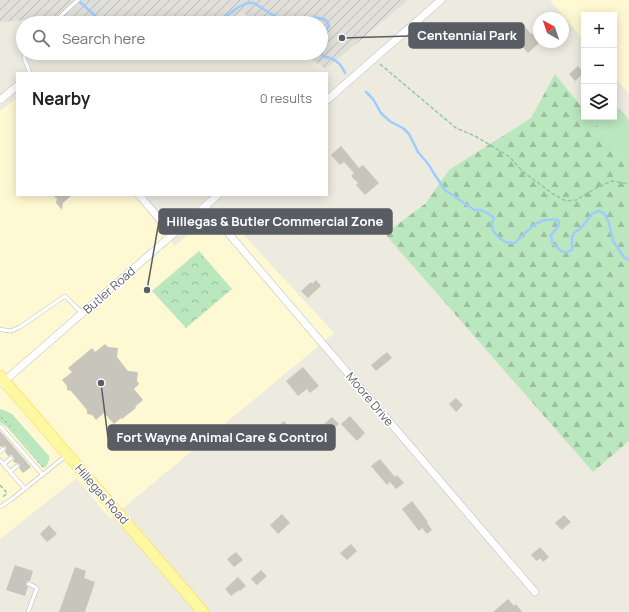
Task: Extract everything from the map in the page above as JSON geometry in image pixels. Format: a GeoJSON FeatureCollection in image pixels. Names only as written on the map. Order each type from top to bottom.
{"type":"FeatureCollection","features":[{"type":"Feature","properties":{"kind":"main road","name":"Hillegas Road"},"geometry":{"type":"LineString","coordinates":[[1,381],[67,454],[203,612]]}},
{"type":"Feature","properties":{"kind":"street"},"geometry":{"type":"LineString","coordinates":[[328,99],[441,0]]}},
{"type":"Feature","properties":{"kind":"street"},"geometry":{"type":"LineString","coordinates":[[0,100],[16,87]]}},
{"type":"Feature","properties":{"kind":"street"},"geometry":{"type":"LineString","coordinates":[[139,196],[172,234]]}},
{"type":"Feature","properties":{"kind":"street","name":"Butler Road"},"geometry":{"type":"LineString","coordinates":[[1,381],[217,196]]}},
{"type":"Feature","properties":{"kind":"street","name":"Moore Drive"},"geometry":{"type":"LineString","coordinates":[[205,206],[535,592]]}},
{"type":"Feature","properties":{"kind":"lane"},"geometry":{"type":"LineString","coordinates":[[61,16],[78,0]]}},
{"type":"Feature","properties":{"kind":"lane"},"geometry":{"type":"LineString","coordinates":[[25,60],[30,72]]}},
{"type":"Feature","properties":{"kind":"lane"},"geometry":{"type":"LineString","coordinates":[[0,329],[11,331],[20,327],[65,296],[82,313]]}},
{"type":"Feature","properties":{"kind":"lane"},"geometry":{"type":"LineString","coordinates":[[0,426],[11,442],[43,475]]}},
{"type":"Feature","properties":{"kind":"lane"},"geometry":{"type":"LineString","coordinates":[[0,507],[8,503],[67,454]]}},
{"type":"Feature","properties":{"kind":"lane"},"geometry":{"type":"LineString","coordinates":[[4,464],[11,458]]}},
{"type":"Feature","properties":{"kind":"lane"},"geometry":{"type":"LineString","coordinates":[[0,460],[25,489]]}},
{"type":"Feature","properties":{"kind":"lane"},"geometry":{"type":"LineString","coordinates":[[10,472],[17,466]]}},
{"type":"Feature","properties":{"kind":"lane"},"geometry":{"type":"LineString","coordinates":[[28,612],[37,588],[29,584]]}},
{"type":"Feature","properties":{"kind":"path"},"geometry":{"type":"LineString","coordinates":[[374,59],[456,128],[475,136],[510,157],[522,171],[566,202],[576,200],[598,187],[612,181],[629,184]]}},
{"type":"Feature","properties":{"kind":"path"},"geometry":{"type":"LineString","coordinates":[[0,485],[7,493]]}},
{"type":"Feature","properties":{"kind":"shaded area"},"geometry":{"type":"Polygon","coordinates":[[[0,0],[408,0],[326,69],[312,60],[328,60],[328,16],[248,16],[242,12],[234,16],[16,16],[16,21],[0,22],[0,0]]]}},
{"type":"Feature","properties":{"kind":"shaded area"},"geometry":{"type":"Polygon","coordinates":[[[550,0],[629,0],[629,94],[617,80],[617,12],[581,12],[581,37],[569,23],[569,12],[560,12],[550,0]]]}},
{"type":"Feature","properties":{"kind":"shaded area"},"geometry":{"type":"Polygon","coordinates":[[[16,99],[16,196],[135,196],[175,246],[218,207],[334,333],[110,519],[77,478],[0,539],[0,111],[16,99]]]}},
{"type":"Feature","properties":{"kind":"green space"},"geometry":{"type":"Polygon","coordinates":[[[555,74],[581,106],[581,120],[592,120],[629,166],[629,441],[593,472],[385,234],[426,203],[449,170],[531,118],[555,74]]]}},
{"type":"Feature","properties":{"kind":"green space"},"geometry":{"type":"Polygon","coordinates":[[[617,108],[620,109],[629,120],[629,166],[592,120],[617,120],[617,108]]]}},
{"type":"Feature","properties":{"kind":"green space"},"geometry":{"type":"Polygon","coordinates":[[[199,251],[232,289],[186,328],[152,291],[199,251]]]}},
{"type":"Feature","properties":{"kind":"green space"},"geometry":{"type":"Polygon","coordinates":[[[0,409],[12,414],[49,456],[46,467],[11,427],[9,421],[0,417],[0,409]]]}},
{"type":"Feature","properties":{"kind":"green space"},"geometry":{"type":"Polygon","coordinates":[[[0,417],[4,418],[10,423],[11,427],[46,467],[42,467],[7,427],[0,422],[0,417]]]}},
{"type":"Feature","properties":{"kind":"building"},"geometry":{"type":"Polygon","coordinates":[[[521,22],[531,34],[533,34],[533,48],[528,53],[520,44],[523,41],[512,29],[521,22]]]}},
{"type":"Feature","properties":{"kind":"building"},"geometry":{"type":"Polygon","coordinates":[[[578,66],[581,70],[581,76],[575,81],[569,74],[578,66]]]}},
{"type":"Feature","properties":{"kind":"building"},"geometry":{"type":"Polygon","coordinates":[[[341,146],[359,168],[363,165],[379,183],[365,195],[356,185],[358,183],[351,176],[354,173],[344,162],[340,165],[331,155],[341,146]]]}},
{"type":"Feature","properties":{"kind":"building"},"geometry":{"type":"Polygon","coordinates":[[[54,196],[71,196],[63,203],[62,210],[56,203],[57,199],[54,196]]]}},
{"type":"Feature","properties":{"kind":"building"},"geometry":{"type":"Polygon","coordinates":[[[299,208],[307,219],[302,223],[306,228],[297,235],[282,216],[289,210],[292,214],[299,208]]]}},
{"type":"Feature","properties":{"kind":"building"},"geometry":{"type":"Polygon","coordinates":[[[316,280],[321,286],[308,298],[301,291],[311,282],[312,284],[316,280]]]}},
{"type":"Feature","properties":{"kind":"building"},"geometry":{"type":"Polygon","coordinates":[[[105,344],[108,347],[118,348],[117,357],[128,371],[138,372],[137,381],[139,384],[134,389],[143,400],[135,407],[136,408],[114,424],[104,413],[96,420],[92,415],[87,414],[87,410],[71,391],[67,390],[67,386],[62,380],[72,372],[68,368],[92,348],[95,352],[105,344]]]}},
{"type":"Feature","properties":{"kind":"building"},"geometry":{"type":"Polygon","coordinates":[[[387,352],[392,358],[376,371],[371,365],[387,352]]]}},
{"type":"Feature","properties":{"kind":"building"},"geometry":{"type":"Polygon","coordinates":[[[303,367],[319,386],[310,393],[307,389],[298,396],[286,381],[303,367]]]}},
{"type":"Feature","properties":{"kind":"building"},"geometry":{"type":"Polygon","coordinates":[[[456,398],[463,405],[456,412],[449,404],[456,398]]]}},
{"type":"Feature","properties":{"kind":"building"},"geometry":{"type":"Polygon","coordinates":[[[350,416],[365,433],[357,441],[341,424],[350,416]]]}},
{"type":"Feature","properties":{"kind":"building"},"geometry":{"type":"Polygon","coordinates":[[[332,417],[339,424],[329,432],[323,425],[332,417]]]}},
{"type":"Feature","properties":{"kind":"building"},"geometry":{"type":"Polygon","coordinates":[[[284,421],[292,431],[278,442],[270,433],[284,421]]]}},
{"type":"Feature","properties":{"kind":"building"},"geometry":{"type":"Polygon","coordinates":[[[0,431],[31,467],[23,473],[19,468],[19,464],[13,461],[13,456],[8,456],[5,452],[6,447],[0,446],[0,431]]]}},
{"type":"Feature","properties":{"kind":"building"},"geometry":{"type":"Polygon","coordinates":[[[380,459],[395,477],[397,475],[404,483],[396,489],[390,482],[387,485],[371,466],[380,459]]]}},
{"type":"Feature","properties":{"kind":"building"},"geometry":{"type":"Polygon","coordinates":[[[412,501],[428,522],[427,523],[432,530],[427,534],[422,528],[419,531],[402,509],[412,501]]]}},
{"type":"Feature","properties":{"kind":"building"},"geometry":{"type":"Polygon","coordinates":[[[282,514],[290,523],[278,534],[270,525],[282,514]]]}},
{"type":"Feature","properties":{"kind":"building"},"geometry":{"type":"Polygon","coordinates":[[[564,515],[571,522],[562,530],[555,523],[564,515]]]}},
{"type":"Feature","properties":{"kind":"building"},"geometry":{"type":"Polygon","coordinates":[[[49,525],[57,534],[47,542],[40,534],[49,525]]]}},
{"type":"Feature","properties":{"kind":"building"},"geometry":{"type":"Polygon","coordinates":[[[351,544],[357,551],[347,560],[340,553],[351,544]]]}},
{"type":"Feature","properties":{"kind":"building"},"geometry":{"type":"Polygon","coordinates":[[[540,547],[549,557],[543,562],[540,558],[537,561],[531,555],[540,547]]]}},
{"type":"Feature","properties":{"kind":"building"},"geometry":{"type":"Polygon","coordinates":[[[236,552],[243,560],[234,567],[227,559],[236,552]]]}},
{"type":"Feature","properties":{"kind":"building"},"geometry":{"type":"Polygon","coordinates":[[[15,565],[33,571],[30,581],[26,583],[28,587],[25,596],[6,590],[15,565]]]}},
{"type":"Feature","properties":{"kind":"building"},"geometry":{"type":"Polygon","coordinates":[[[75,567],[86,571],[84,578],[95,582],[85,612],[59,612],[75,567]]]}},
{"type":"Feature","properties":{"kind":"building"},"geometry":{"type":"Polygon","coordinates":[[[261,570],[267,576],[257,585],[251,579],[261,570]]]}},
{"type":"Feature","properties":{"kind":"building"},"geometry":{"type":"Polygon","coordinates":[[[238,577],[246,586],[231,596],[225,589],[238,577]]]}},
{"type":"Feature","properties":{"kind":"building"},"geometry":{"type":"Polygon","coordinates":[[[508,599],[514,606],[516,604],[522,612],[493,612],[508,599]]]}},
{"type":"Feature","properties":{"kind":"waterway"},"geometry":{"type":"LineString","coordinates":[[78,0],[95,16]]}},
{"type":"Feature","properties":{"kind":"waterway"},"geometry":{"type":"LineString","coordinates":[[225,16],[247,3],[254,3],[274,16]]}},
{"type":"Feature","properties":{"kind":"waterway"},"geometry":{"type":"LineString","coordinates":[[328,57],[339,64],[345,73]]}},
{"type":"Feature","properties":{"kind":"waterway"},"geometry":{"type":"LineString","coordinates":[[366,92],[373,99],[384,116],[391,122],[403,128],[409,134],[418,152],[429,165],[445,190],[475,210],[481,210],[494,218],[492,223],[493,230],[497,236],[503,240],[509,243],[515,243],[529,229],[539,222],[544,220],[558,220],[559,225],[551,235],[552,242],[561,251],[569,252],[572,250],[572,237],[574,233],[581,228],[592,214],[598,211],[604,213],[609,223],[613,241],[624,257],[629,260]]}},
{"type":"Feature","properties":{"kind":"place","name":"Centennial Park"},"geometry":{"type":"Point","coordinates":[342,38]}},
{"type":"Feature","properties":{"kind":"place","name":"Hillegas & Butler Commercial Zone"},"geometry":{"type":"Point","coordinates":[147,290]}},
{"type":"Feature","properties":{"kind":"place","name":"Fort Wayne Animal Care & Control"},"geometry":{"type":"Point","coordinates":[101,383]}}]}
